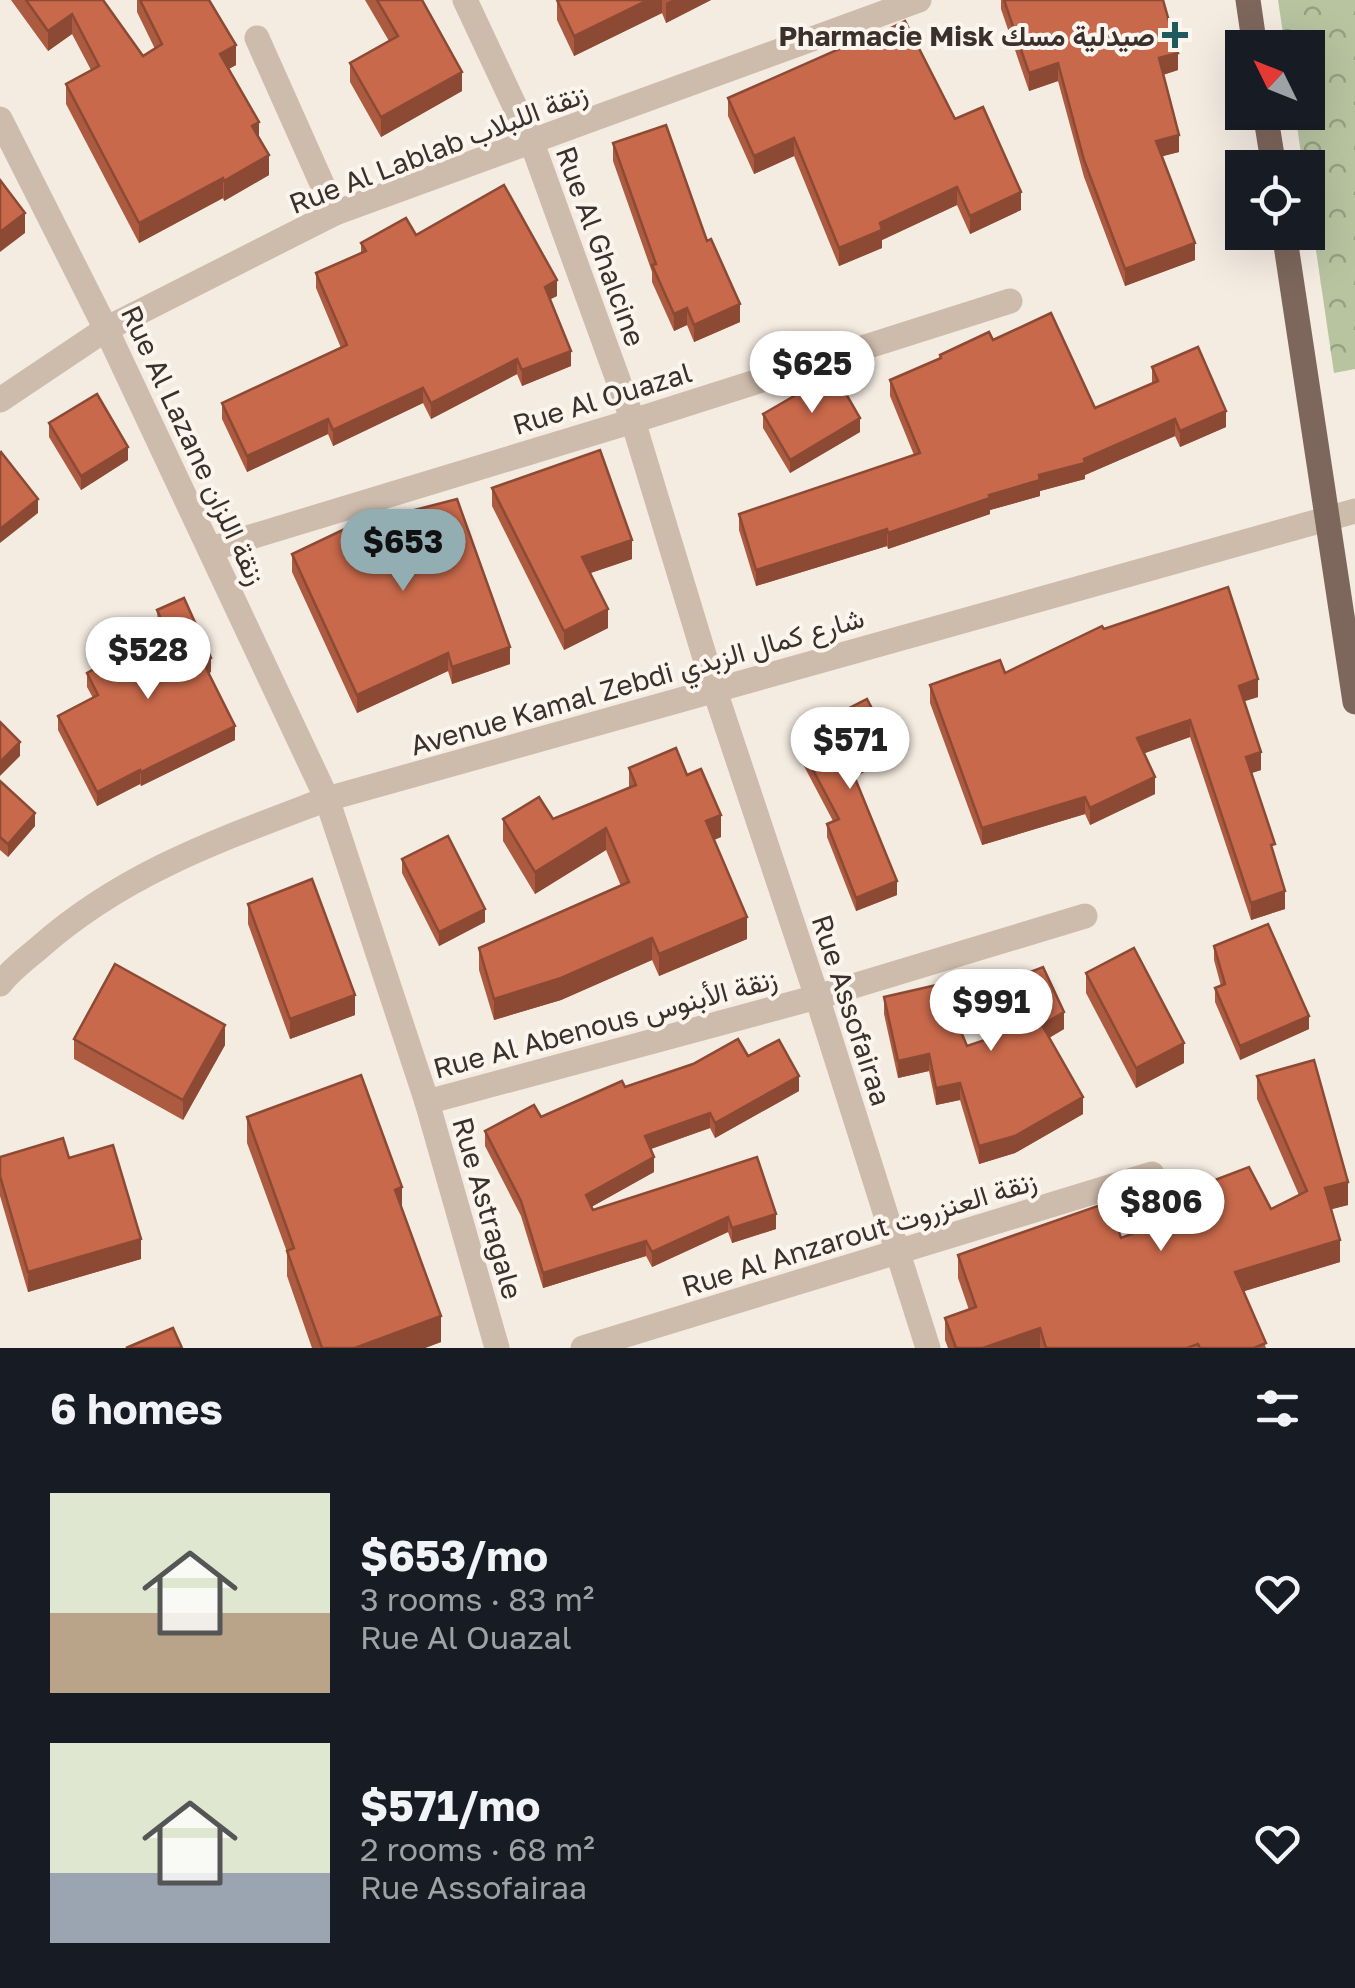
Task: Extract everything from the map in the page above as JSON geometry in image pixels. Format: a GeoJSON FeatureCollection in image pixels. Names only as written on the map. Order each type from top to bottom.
{"type":"FeatureCollection","features":[{"type":"Feature","properties":{"kind":"main road"},"geometry":{"type":"LineString","coordinates":[[1248,0],[1253,30]]}},
{"type":"Feature","properties":{"kind":"main road"},"geometry":{"type":"LineString","coordinates":[[1287,250],[1355,702]]}},
{"type":"Feature","properties":{"kind":"street","name":"Rue Al Ghalcine"},"geometry":{"type":"LineString","coordinates":[[465,0],[532,143],[633,421],[715,691]]}},
{"type":"Feature","properties":{"kind":"street","name":"Rue Al Lablab زنقة اللبلاب"},"geometry":{"type":"LineString","coordinates":[[0,400],[106,329],[336,213],[920,0]]}},
{"type":"Feature","properties":{"kind":"street"},"geometry":{"type":"LineString","coordinates":[[257,38],[336,213]]}},
{"type":"Feature","properties":{"kind":"street","name":"Rue Al Lazane زنقة اللزان"},"geometry":{"type":"LineString","coordinates":[[0,119],[106,329],[327,799]]}},
{"type":"Feature","properties":{"kind":"street","name":"Rue Al Ouazal"},"geometry":{"type":"LineString","coordinates":[[211,549],[1010,301]]}},
{"type":"Feature","properties":{"kind":"street","name":"Avenue Kamal Zebdi شارع كمال الزبدي"},"geometry":{"type":"LineString","coordinates":[[1,981],[111,892],[186,852],[327,799],[1355,511]]}},
{"type":"Feature","properties":{"kind":"street","name":"Rue Assofairaa"},"geometry":{"type":"LineString","coordinates":[[715,691],[928,1348]]}},
{"type":"Feature","properties":{"kind":"street","name":"Rue Astragale"},"geometry":{"type":"LineString","coordinates":[[327,799],[428,1102],[497,1348]]}},
{"type":"Feature","properties":{"kind":"street","name":"Rue Al Abenous زنقة الأبنوس"},"geometry":{"type":"LineString","coordinates":[[428,1102],[817,997],[1085,916]]}},
{"type":"Feature","properties":{"kind":"street","name":"Rue Al Anzarout زنقة العنزروت"},"geometry":{"type":"LineString","coordinates":[[584,1348],[1152,1174]]}},
{"type":"Feature","properties":{"kind":"green space"},"geometry":{"type":"Polygon","coordinates":[[[1278,0],[1355,0],[1355,369],[1334,373],[1316,250],[1325,250],[1325,150],[1300,150],[1298,130],[1325,130],[1325,30],[1282,30],[1278,0]]]}},
{"type":"Feature","properties":{"kind":"building"},"geometry":{"type":"Polygon","coordinates":[[[26,0],[103,0],[143,56],[162,44],[140,0],[209,0],[236,45],[220,54],[259,122],[252,126],[269,155],[139,223],[66,84],[99,66],[72,14],[48,31],[26,0]]]}},
{"type":"Feature","properties":{"kind":"building"},"geometry":{"type":"Polygon","coordinates":[[[377,0],[422,0],[462,72],[381,117],[350,63],[398,36],[377,0]]]}},
{"type":"Feature","properties":{"kind":"building"},"geometry":{"type":"Polygon","coordinates":[[[557,0],[648,0],[574,36],[557,0]]]}},
{"type":"Feature","properties":{"kind":"building"},"geometry":{"type":"Polygon","coordinates":[[[1004,0],[1163,0],[1178,53],[1159,58],[1179,135],[1156,141],[1195,243],[1125,269],[1084,160],[1058,63],[1029,73],[1004,0]]]}},
{"type":"Feature","properties":{"kind":"building"},"geometry":{"type":"Polygon","coordinates":[[[905,21],[955,119],[983,107],[1021,192],[970,216],[957,187],[880,223],[882,230],[839,248],[794,138],[754,156],[728,98],[905,21]]]}},
{"type":"Feature","properties":{"kind":"building"},"geometry":{"type":"Polygon","coordinates":[[[666,125],[707,241],[711,239],[740,304],[694,325],[687,308],[674,314],[652,265],[656,264],[613,143],[666,125]]]}},
{"type":"Feature","properties":{"kind":"building"},"geometry":{"type":"Polygon","coordinates":[[[0,180],[25,213],[0,232],[0,180]]]}},
{"type":"Feature","properties":{"kind":"building"},"geometry":{"type":"Polygon","coordinates":[[[504,185],[557,280],[545,287],[571,351],[522,370],[517,359],[431,403],[423,388],[333,430],[328,419],[247,456],[222,403],[347,345],[316,273],[366,251],[361,243],[406,218],[416,235],[504,185]]]}},
{"type":"Feature","properties":{"kind":"building"},"geometry":{"type":"Polygon","coordinates":[[[1051,313],[1095,408],[1158,381],[1152,367],[1198,347],[1226,411],[1180,431],[1175,419],[1084,459],[1085,463],[1039,475],[1040,480],[888,533],[887,529],[756,570],[739,514],[920,453],[890,380],[989,332],[993,340],[1051,313]]]}},
{"type":"Feature","properties":{"kind":"building"},"geometry":{"type":"Polygon","coordinates":[[[834,373],[860,418],[790,460],[763,414],[834,373]]]}},
{"type":"Feature","properties":{"kind":"building"},"geometry":{"type":"Polygon","coordinates":[[[97,394],[128,447],[81,476],[49,423],[97,394]]]}},
{"type":"Feature","properties":{"kind":"building"},"geometry":{"type":"Polygon","coordinates":[[[600,450],[632,540],[582,557],[608,609],[564,631],[492,488],[600,450]]]}},
{"type":"Feature","properties":{"kind":"building"},"geometry":{"type":"Polygon","coordinates":[[[0,453],[38,499],[0,529],[0,453]]]}},
{"type":"Feature","properties":{"kind":"building"},"geometry":{"type":"Polygon","coordinates":[[[457,499],[510,647],[452,667],[448,653],[357,695],[292,554],[370,517],[372,521],[457,499]]]}},
{"type":"Feature","properties":{"kind":"building"},"geometry":{"type":"Polygon","coordinates":[[[1228,587],[1258,679],[1239,686],[1261,752],[1246,757],[1275,844],[1271,845],[1285,891],[1251,903],[1190,720],[1137,738],[1155,777],[1090,808],[1085,797],[982,828],[930,685],[1000,660],[1005,673],[1102,626],[1104,629],[1228,587]]]}},
{"type":"Feature","properties":{"kind":"building"},"geometry":{"type":"Polygon","coordinates":[[[184,598],[211,658],[203,662],[235,726],[97,792],[58,716],[98,695],[87,673],[137,645],[133,636],[163,623],[157,610],[184,598]]]}},
{"type":"Feature","properties":{"kind":"building"},"geometry":{"type":"Polygon","coordinates":[[[867,699],[891,745],[850,766],[897,881],[856,898],[827,824],[839,819],[795,736],[867,699]]]}},
{"type":"Feature","properties":{"kind":"building"},"geometry":{"type":"Polygon","coordinates":[[[0,722],[20,742],[0,762],[0,722]]]}},
{"type":"Feature","properties":{"kind":"building"},"geometry":{"type":"Polygon","coordinates":[[[676,748],[687,775],[701,769],[721,815],[706,821],[747,917],[659,954],[652,938],[561,978],[494,999],[479,948],[629,882],[606,828],[535,872],[503,819],[539,797],[553,819],[636,785],[629,768],[676,748]]]}},
{"type":"Feature","properties":{"kind":"building"},"geometry":{"type":"Polygon","coordinates":[[[0,781],[35,813],[8,844],[0,837],[0,781]]]}},
{"type":"Feature","properties":{"kind":"building"},"geometry":{"type":"Polygon","coordinates":[[[448,836],[485,909],[439,932],[402,859],[448,836]]]}},
{"type":"Feature","properties":{"kind":"building"},"geometry":{"type":"Polygon","coordinates":[[[312,879],[355,995],[290,1019],[248,904],[312,879]]]}},
{"type":"Feature","properties":{"kind":"building"},"geometry":{"type":"Polygon","coordinates":[[[1268,924],[1309,1016],[1240,1046],[1215,988],[1225,984],[1214,946],[1268,924]]]}},
{"type":"Feature","properties":{"kind":"building"},"geometry":{"type":"Polygon","coordinates":[[[1134,948],[1184,1043],[1136,1068],[1086,973],[1134,948]]]}},
{"type":"Feature","properties":{"kind":"building"},"geometry":{"type":"Polygon","coordinates":[[[115,964],[225,1025],[183,1100],[74,1039],[115,964]]]}},
{"type":"Feature","properties":{"kind":"building"},"geometry":{"type":"Polygon","coordinates":[[[1043,967],[1064,1012],[1042,1025],[1083,1097],[1015,1136],[979,1146],[960,1083],[936,1088],[929,1054],[898,1061],[884,997],[941,984],[967,1046],[997,1036],[984,990],[1043,967]]]}},
{"type":"Feature","properties":{"kind":"building"},"geometry":{"type":"Polygon","coordinates":[[[738,1039],[748,1056],[779,1040],[799,1076],[715,1123],[710,1113],[645,1136],[654,1157],[586,1195],[593,1210],[757,1157],[776,1214],[732,1228],[728,1217],[652,1252],[646,1241],[543,1273],[521,1201],[485,1131],[534,1105],[541,1117],[622,1081],[625,1087],[693,1064],[738,1039]]]}},
{"type":"Feature","properties":{"kind":"building"},"geometry":{"type":"Polygon","coordinates":[[[1314,1060],[1348,1182],[1325,1188],[1340,1240],[1235,1272],[1266,1343],[1254,1348],[1200,1348],[1198,1344],[1187,1348],[1046,1348],[1040,1328],[983,1348],[956,1348],[945,1318],[976,1307],[958,1255],[1109,1202],[1121,1238],[1186,1214],[1178,1194],[1249,1167],[1271,1209],[1307,1191],[1257,1076],[1314,1060]]]}},
{"type":"Feature","properties":{"kind":"building"},"geometry":{"type":"Polygon","coordinates":[[[361,1075],[402,1187],[395,1190],[441,1316],[355,1348],[322,1348],[287,1251],[294,1248],[247,1117],[361,1075]]]}},
{"type":"Feature","properties":{"kind":"building"},"geometry":{"type":"Polygon","coordinates":[[[63,1138],[69,1158],[113,1145],[141,1239],[28,1272],[0,1176],[0,1157],[63,1138]]]}},
{"type":"Feature","properties":{"kind":"building"},"geometry":{"type":"Polygon","coordinates":[[[173,1328],[182,1348],[126,1348],[173,1328]]]}},
{"type":"Feature","properties":{"kind":"place","name":"Pharmacie Misk صيدلية مسك"},"geometry":{"type":"Point","coordinates":[1175,35]}}]}
